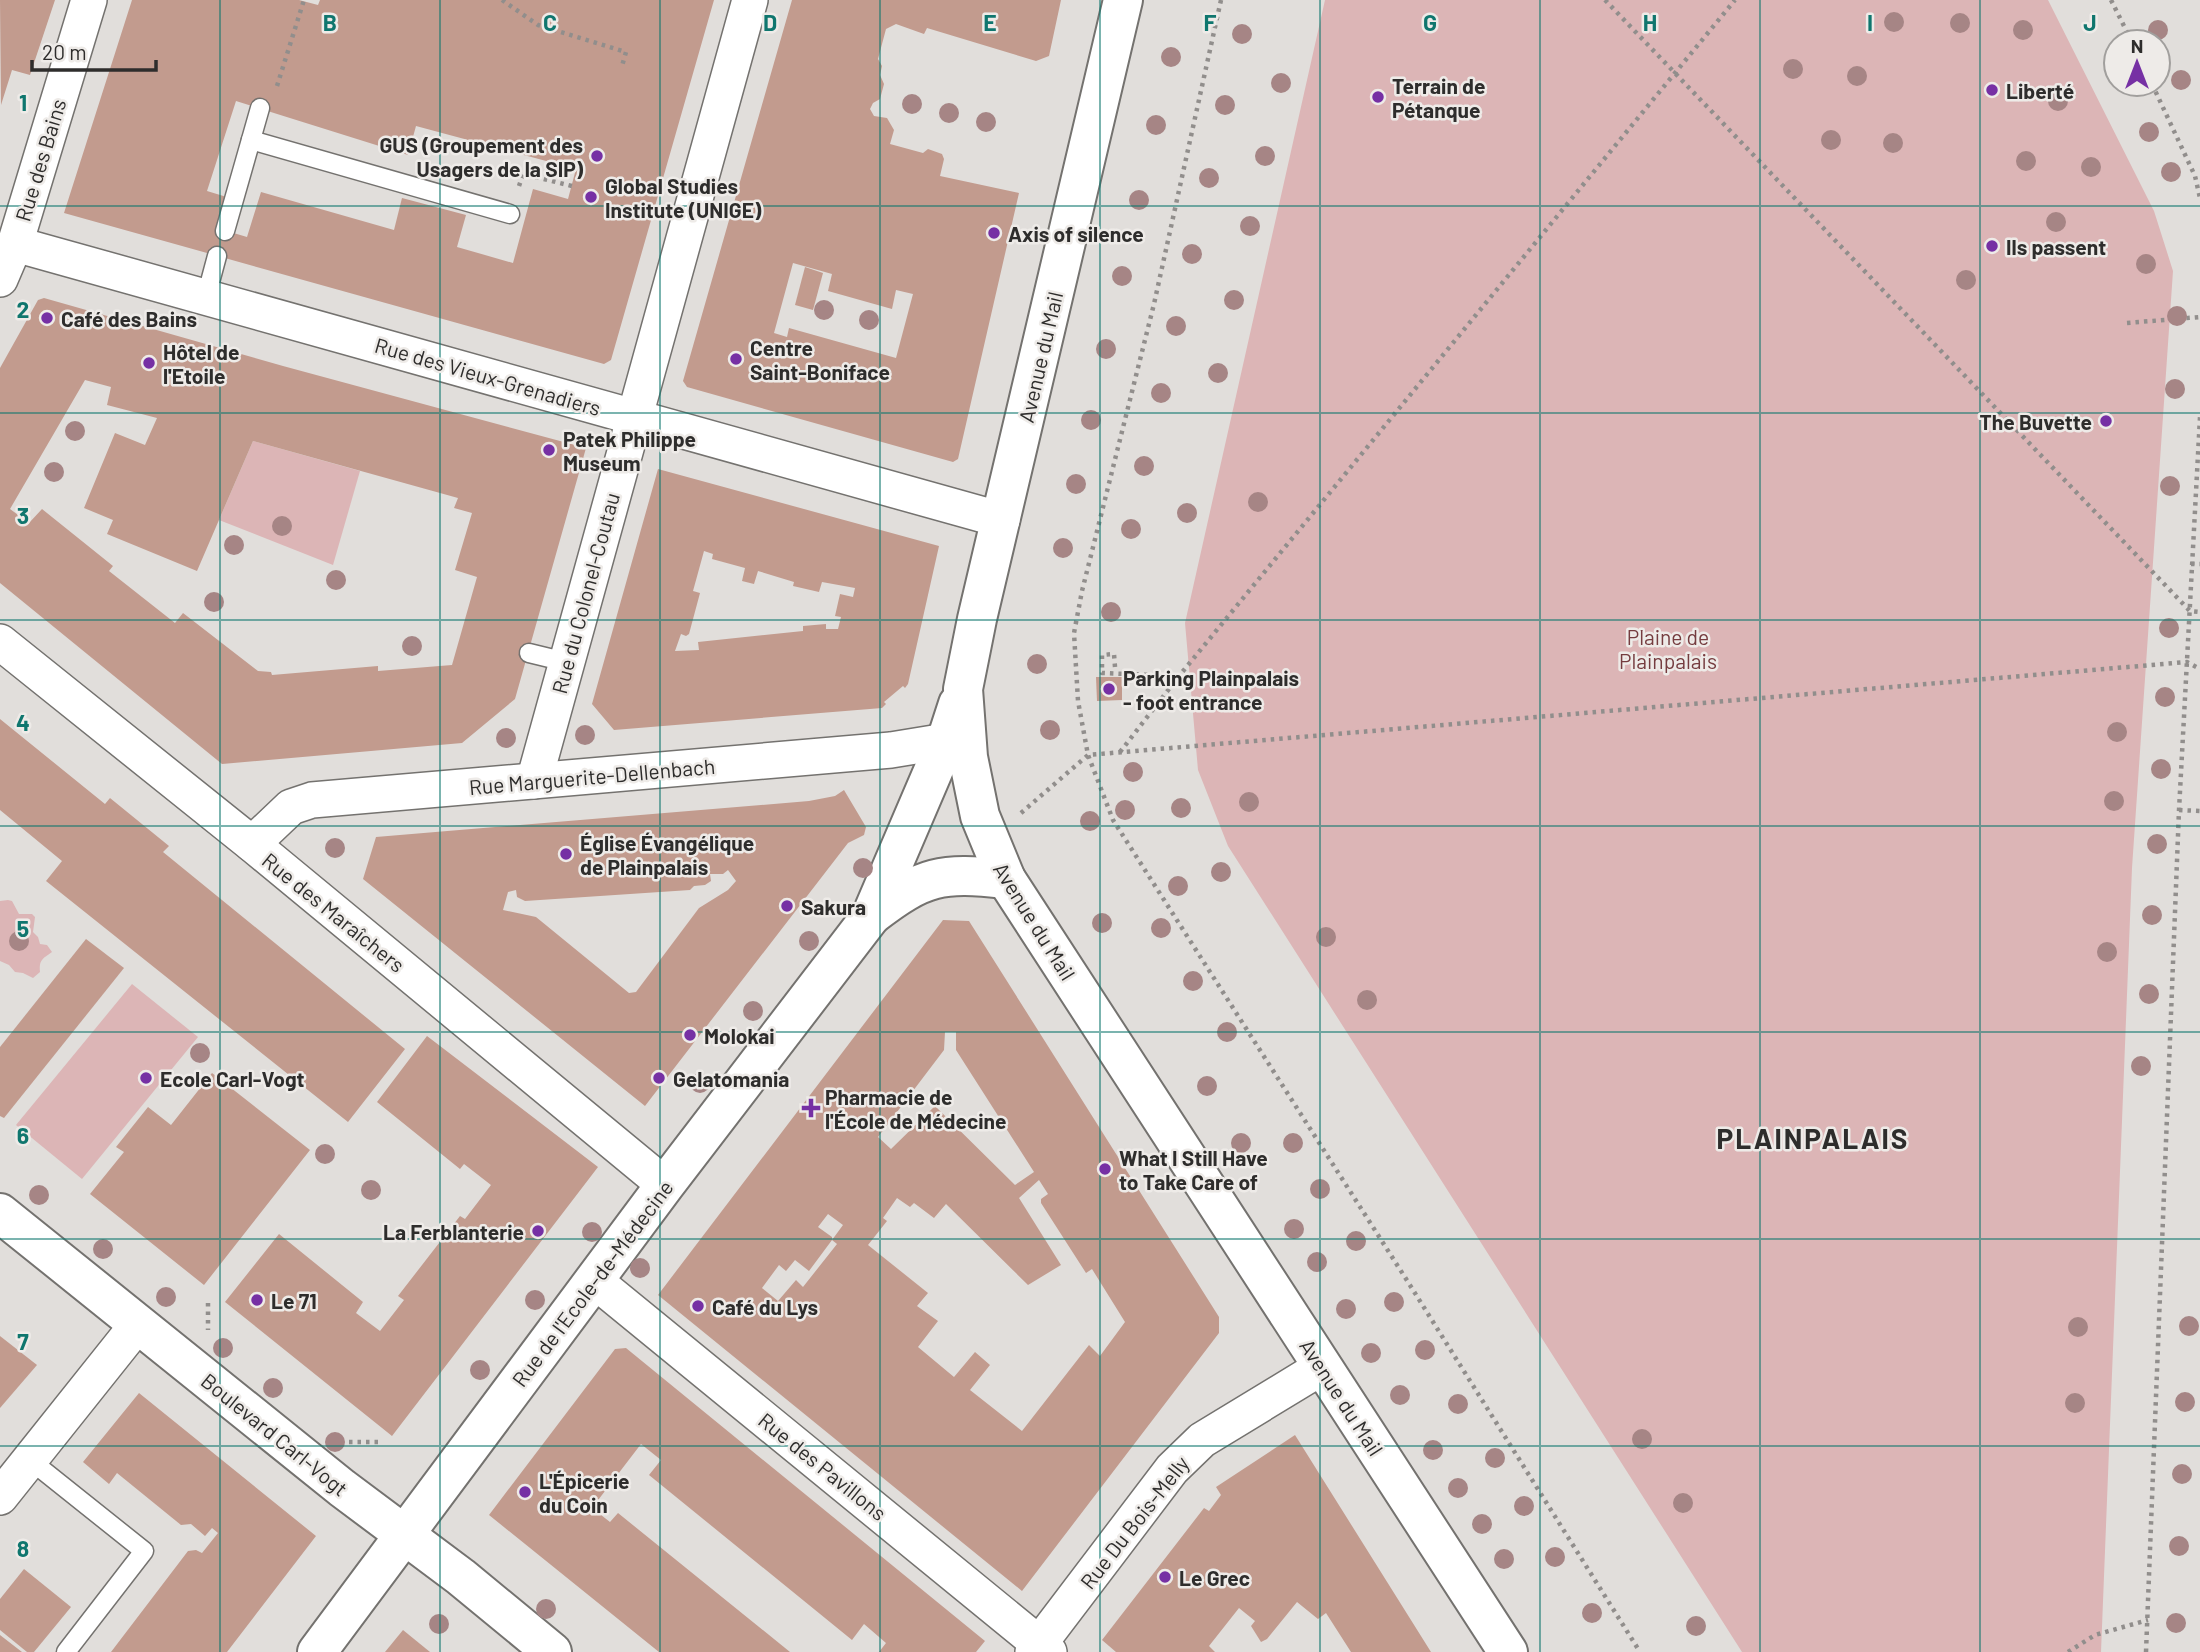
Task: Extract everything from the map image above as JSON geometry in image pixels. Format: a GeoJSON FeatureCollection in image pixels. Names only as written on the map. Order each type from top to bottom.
{"type":"FeatureCollection","features":[{"type":"Feature","properties":{"kind":"street","name":"Rue des Bains"},"geometry":{"type":"LineString","coordinates":[[0,279],[15,244],[89,0]]}},
{"type":"Feature","properties":{"kind":"street","name":"Rue du Colonel-Coutau"},"geometry":{"type":"LineString","coordinates":[[534,781],[750,0]]}},
{"type":"Feature","properties":{"kind":"street","name":"Avenue du Mail"},"geometry":{"type":"LineString","coordinates":[[1123,0],[977,619],[964,689],[968,757],[980,816],[1006,879],[1508,1652]]}},
{"type":"Feature","properties":{"kind":"street","name":"Rue des Vieux-Grenadiers"},"geometry":{"type":"LineString","coordinates":[[15,244],[1002,520]]}},
{"type":"Feature","properties":{"kind":"street","name":"Rue des Maraîchers"},"geometry":{"type":"LineString","coordinates":[[0,642],[252,844],[665,1185]]}},
{"type":"Feature","properties":{"kind":"street"},"geometry":{"type":"LineString","coordinates":[[871,916],[946,741],[964,689]]}},
{"type":"Feature","properties":{"kind":"street","name":"Rue Marguerite-Dellenbach"},"geometry":{"type":"LineString","coordinates":[[252,844],[291,807],[312,800],[891,750],[946,741]]}},
{"type":"Feature","properties":{"kind":"street"},"geometry":{"type":"LineString","coordinates":[[871,916],[913,886],[944,876],[968,875],[1006,879]]}},
{"type":"Feature","properties":{"kind":"street","name":"Rue de l'Ecole-de-Médecine"},"geometry":{"type":"LineString","coordinates":[[317,1652],[665,1185],[871,916]]}},
{"type":"Feature","properties":{"kind":"street","name":"Boulevard Carl-Vogt"},"geometry":{"type":"LineString","coordinates":[[0,1213],[342,1488],[552,1652]]}},
{"type":"Feature","properties":{"kind":"street","name":"Rue des Pavillons"},"geometry":{"type":"LineString","coordinates":[[596,1281],[1040,1649]]}},
{"type":"Feature","properties":{"kind":"street"},"geometry":{"type":"LineString","coordinates":[[0,1497],[138,1325]]}},
{"type":"Feature","properties":{"kind":"street","name":"Rue Du Bois-Melly"},"geometry":{"type":"LineString","coordinates":[[1040,1649],[1164,1479],[1182,1459],[1202,1440],[1322,1367]]}},
{"type":"Feature","properties":{"kind":"lane"},"geometry":{"type":"LineString","coordinates":[[225,231],[260,108]]}},
{"type":"Feature","properties":{"kind":"lane"},"geometry":{"type":"LineString","coordinates":[[251,140],[510,214]]}},
{"type":"Feature","properties":{"kind":"lane"},"geometry":{"type":"LineString","coordinates":[[206,297],[217,256]]}},
{"type":"Feature","properties":{"kind":"lane"},"geometry":{"type":"LineString","coordinates":[[529,653],[566,662]]}},
{"type":"Feature","properties":{"kind":"lane"},"geometry":{"type":"LineString","coordinates":[[30,1460],[144,1551],[66,1652]]}},
{"type":"Feature","properties":{"kind":"path"},"geometry":{"type":"LineString","coordinates":[[502,0],[538,25],[626,52],[622,66]]}},
{"type":"Feature","properties":{"kind":"path"},"geometry":{"type":"LineString","coordinates":[[1221,0],[1154,304],[1082,591],[1074,633],[1078,702],[1088,755],[1113,820],[1640,1652]]}},
{"type":"Feature","properties":{"kind":"path"},"geometry":{"type":"LineString","coordinates":[[1605,0],[2190,611],[2200,612]]}},
{"type":"Feature","properties":{"kind":"path"},"geometry":{"type":"LineString","coordinates":[[1119,752],[1735,0]]}},
{"type":"Feature","properties":{"kind":"path"},"geometry":{"type":"LineString","coordinates":[[2111,0],[2125,28]]}},
{"type":"Feature","properties":{"kind":"path"},"geometry":{"type":"LineString","coordinates":[[2159,98],[2195,176],[2200,198]]}},
{"type":"Feature","properties":{"kind":"path"},"geometry":{"type":"LineString","coordinates":[[510,214],[523,174],[572,186]]}},
{"type":"Feature","properties":{"kind":"path"},"geometry":{"type":"LineString","coordinates":[[2127,323],[2200,317]]}},
{"type":"Feature","properties":{"kind":"path"},"geometry":{"type":"LineString","coordinates":[[2146,1652],[2179,810],[2200,417]]}},
{"type":"Feature","properties":{"kind":"path"},"geometry":{"type":"LineString","coordinates":[[2192,564],[2200,564]]}},
{"type":"Feature","properties":{"kind":"path"},"geometry":{"type":"LineString","coordinates":[[1115,667],[1114,654],[1102,655],[1102,673],[1179,676]]}},
{"type":"Feature","properties":{"kind":"path"},"geometry":{"type":"LineString","coordinates":[[1034,802],[1088,755],[2187,662],[2200,669]]}},
{"type":"Feature","properties":{"kind":"path"},"geometry":{"type":"LineString","coordinates":[[2179,810],[2200,811]]}},
{"type":"Feature","properties":{"kind":"path"},"geometry":{"type":"LineString","coordinates":[[208,1303],[208,1331]]}},
{"type":"Feature","properties":{"kind":"path"},"geometry":{"type":"LineString","coordinates":[[349,1442],[379,1442]]}},
{"type":"Feature","properties":{"kind":"path"},"geometry":{"type":"LineString","coordinates":[[2068,1652],[2095,1635],[2148,1620]]}},
{"type":"Feature","properties":{"kind":"green space","name":"Plaine de Plainpalais"},"geometry":{"type":"Polygon","coordinates":[[[1325,0],[2048,0],[2154,211],[2173,271],[2132,868],[2101,1652],[1742,1652],[1228,846],[1198,770],[1185,623],[1325,0]]]}},
{"type":"Feature","properties":{"kind":"green space"},"geometry":{"type":"Polygon","coordinates":[[[253,441],[360,471],[333,565],[219,520],[253,441]]]}},
{"type":"Feature","properties":{"kind":"green space"},"geometry":{"type":"Polygon","coordinates":[[[0,901],[12,901],[19,914],[32,914],[35,917],[33,932],[40,944],[47,945],[52,952],[42,960],[40,972],[33,978],[15,972],[0,961],[0,901]]]}},
{"type":"Feature","properties":{"kind":"green space"},"geometry":{"type":"Polygon","coordinates":[[[132,984],[198,1037],[82,1179],[16,1125],[132,984]]]}},
{"type":"Feature","properties":{"kind":"building"},"geometry":{"type":"Polygon","coordinates":[[[0,0],[55,0],[30,75],[12,70],[1,105],[0,0]]]}},
{"type":"Feature","properties":{"kind":"building"},"geometry":{"type":"Polygon","coordinates":[[[132,0],[299,0],[318,5],[320,0],[714,0],[611,360],[604,364],[64,213],[132,0]],[[236,101],[207,191],[230,198],[220,229],[247,237],[261,192],[394,230],[402,198],[466,215],[457,247],[513,263],[533,189],[568,199],[576,169],[416,126],[408,155],[236,101]]]}},
{"type":"Feature","properties":{"kind":"building"},"geometry":{"type":"Polygon","coordinates":[[[792,0],[1061,0],[1049,56],[1036,61],[927,28],[924,34],[896,24],[886,29],[878,59],[882,66],[880,75],[884,84],[880,99],[873,103],[870,109],[874,116],[887,118],[894,130],[890,144],[923,153],[928,149],[942,154],[944,159],[940,176],[1019,193],[958,459],[953,462],[687,387],[683,381],[792,0]],[[793,263],[774,333],[787,337],[789,328],[896,358],[913,294],[896,290],[892,309],[828,291],[832,274],[793,263]]]}},
{"type":"Feature","properties":{"kind":"building"},"geometry":{"type":"Polygon","coordinates":[[[805,267],[823,273],[813,310],[795,305],[805,267]]]}},
{"type":"Feature","properties":{"kind":"building"},"geometry":{"type":"Polygon","coordinates":[[[44,298],[586,448],[515,699],[462,743],[222,764],[0,583],[0,368],[38,300],[44,298]],[[85,380],[10,509],[29,523],[42,509],[113,566],[109,571],[175,623],[183,613],[258,671],[271,672],[272,675],[378,666],[378,671],[452,665],[477,577],[455,570],[472,513],[454,508],[458,498],[253,441],[197,571],[107,534],[113,520],[84,508],[115,433],[145,445],[157,418],[107,405],[111,387],[85,380]]]}},
{"type":"Feature","properties":{"kind":"building"},"geometry":{"type":"Polygon","coordinates":[[[658,469],[939,546],[908,684],[884,702],[886,704],[882,708],[614,730],[592,704],[658,469]],[[704,551],[693,591],[700,593],[689,634],[681,634],[675,651],[699,650],[698,642],[803,631],[803,626],[826,624],[826,629],[838,629],[841,617],[835,616],[840,594],[853,597],[855,588],[822,582],[819,592],[793,586],[794,582],[758,571],[754,584],[742,581],[745,568],[712,559],[713,554],[704,551]]]}},
{"type":"Feature","properties":{"kind":"building","name":"Parking Plainpalais - foot entrance"},"geometry":{"type":"Polygon","coordinates":[[[1096,677],[1122,677],[1122,700],[1097,701],[1096,677]]]}},
{"type":"Feature","properties":{"kind":"building"},"geometry":{"type":"Polygon","coordinates":[[[0,719],[105,804],[110,798],[169,846],[163,852],[405,1049],[348,1122],[46,881],[62,861],[0,810],[0,719]]]}},
{"type":"Feature","properties":{"kind":"building"},"geometry":{"type":"Polygon","coordinates":[[[844,790],[866,827],[864,835],[848,843],[645,1106],[363,879],[376,837],[809,801],[835,796],[844,790]],[[728,870],[723,874],[710,874],[711,881],[705,885],[694,886],[690,890],[525,901],[517,897],[516,890],[508,892],[503,910],[536,917],[629,993],[636,992],[699,908],[728,890],[736,881],[728,870]]]}},
{"type":"Feature","properties":{"kind":"building"},"geometry":{"type":"Polygon","coordinates":[[[943,920],[969,921],[1219,1317],[1219,1333],[1022,1591],[658,1295],[943,920]],[[945,1032],[944,1050],[878,1137],[891,1149],[935,1106],[1015,1185],[1034,1172],[956,1050],[956,1032],[945,1032]],[[1039,1180],[1019,1198],[1061,1265],[1028,1285],[946,1204],[934,1218],[914,1203],[910,1207],[897,1198],[883,1218],[887,1221],[868,1245],[928,1293],[917,1306],[938,1321],[918,1347],[954,1377],[975,1352],[990,1365],[970,1390],[1022,1431],[1089,1345],[1100,1356],[1125,1322],[1092,1269],[1086,1273],[1041,1203],[1041,1199],[1048,1194],[1039,1180]],[[828,1214],[818,1227],[832,1237],[832,1240],[843,1225],[828,1214]],[[832,1240],[809,1271],[795,1260],[786,1271],[779,1265],[762,1288],[778,1301],[796,1280],[803,1287],[837,1244],[832,1240]]]}},
{"type":"Feature","properties":{"kind":"building"},"geometry":{"type":"Polygon","coordinates":[[[86,939],[124,968],[4,1118],[0,1116],[0,1047],[86,939]]]}},
{"type":"Feature","properties":{"kind":"building"},"geometry":{"type":"Polygon","coordinates":[[[427,1036],[598,1167],[392,1436],[225,1302],[279,1234],[363,1302],[356,1313],[380,1331],[404,1300],[398,1296],[460,1216],[465,1219],[491,1185],[464,1164],[460,1169],[377,1102],[427,1036]]]}},
{"type":"Feature","properties":{"kind":"building"},"geometry":{"type":"Polygon","coordinates":[[[212,1073],[310,1150],[204,1285],[90,1194],[124,1152],[116,1147],[148,1107],[171,1125],[212,1073]]]}},
{"type":"Feature","properties":{"kind":"building"},"geometry":{"type":"Polygon","coordinates":[[[0,1336],[37,1365],[0,1408],[0,1336]]]}},
{"type":"Feature","properties":{"kind":"building"},"geometry":{"type":"Polygon","coordinates":[[[626,1348],[985,1641],[976,1652],[879,1652],[886,1643],[864,1624],[852,1640],[649,1475],[661,1460],[641,1444],[592,1508],[610,1522],[618,1513],[790,1652],[659,1652],[489,1515],[615,1349],[626,1348]]]}},
{"type":"Feature","properties":{"kind":"building"},"geometry":{"type":"Polygon","coordinates":[[[139,1393],[316,1536],[227,1652],[111,1652],[188,1551],[196,1550],[202,1553],[218,1533],[212,1528],[205,1536],[191,1524],[181,1525],[117,1473],[109,1484],[83,1462],[139,1393]]]}},
{"type":"Feature","properties":{"kind":"building"},"geometry":{"type":"Polygon","coordinates":[[[1295,1435],[1431,1652],[1351,1652],[1326,1613],[1318,1619],[1297,1602],[1267,1639],[1261,1642],[1251,1626],[1255,1621],[1239,1608],[1209,1646],[1215,1652],[1116,1652],[1102,1640],[1204,1508],[1209,1511],[1221,1495],[1216,1487],[1295,1435]]]}},
{"type":"Feature","properties":{"kind":"building"},"geometry":{"type":"Polygon","coordinates":[[[24,1569],[71,1607],[34,1652],[27,1652],[0,1630],[0,1599],[24,1569]]]}},
{"type":"Feature","properties":{"kind":"building"},"geometry":{"type":"Polygon","coordinates":[[[403,1630],[430,1652],[385,1652],[403,1630]]]}},
{"type":"Feature","properties":{"kind":"building"},"geometry":{"type":"Polygon","coordinates":[[[0,1635],[22,1652],[0,1652],[0,1635]]]}},
{"type":"Feature","properties":{"kind":"place","name":"Liberté"},"geometry":{"type":"Point","coordinates":[1992,90]}},
{"type":"Feature","properties":{"kind":"place","name":"Terrain de Pétanque"},"geometry":{"type":"Point","coordinates":[1378,97]}},
{"type":"Feature","properties":{"kind":"place","name":"GUS (Groupement des Usagers de la SIP)"},"geometry":{"type":"Point","coordinates":[597,156]}},
{"type":"Feature","properties":{"kind":"place","name":"Global Studies Institute (UNIGE)"},"geometry":{"type":"Point","coordinates":[591,197]}},
{"type":"Feature","properties":{"kind":"place","name":"Axis of silence"},"geometry":{"type":"Point","coordinates":[994,233]}},
{"type":"Feature","properties":{"kind":"place","name":"Ils passent"},"geometry":{"type":"Point","coordinates":[1992,246]}},
{"type":"Feature","properties":{"kind":"place","name":"Café des Bains"},"geometry":{"type":"Point","coordinates":[47,318]}},
{"type":"Feature","properties":{"kind":"place","name":"Centre Saint-Boniface"},"geometry":{"type":"Point","coordinates":[736,359]}},
{"type":"Feature","properties":{"kind":"place","name":"Hôtel de l'Etoile"},"geometry":{"type":"Point","coordinates":[149,363]}},
{"type":"Feature","properties":{"kind":"place","name":"The Buvette"},"geometry":{"type":"Point","coordinates":[2106,421]}},
{"type":"Feature","properties":{"kind":"place","name":"Patek Philippe Museum"},"geometry":{"type":"Point","coordinates":[549,450]}},
{"type":"Feature","properties":{"kind":"place","name":"Parking Plainpalais - foot entrance"},"geometry":{"type":"Point","coordinates":[1109,689]}},
{"type":"Feature","properties":{"kind":"place","name":"Église Évangélique de Plainpalais"},"geometry":{"type":"Point","coordinates":[566,854]}},
{"type":"Feature","properties":{"kind":"place","name":"Sakura"},"geometry":{"type":"Point","coordinates":[787,906]}},
{"type":"Feature","properties":{"kind":"place","name":"Molokai"},"geometry":{"type":"Point","coordinates":[690,1035]}},
{"type":"Feature","properties":{"kind":"place","name":"Ecole Carl-Vogt"},"geometry":{"type":"Point","coordinates":[146,1078]}},
{"type":"Feature","properties":{"kind":"place","name":"Gelatomania"},"geometry":{"type":"Point","coordinates":[659,1078]}},
{"type":"Feature","properties":{"kind":"place","name":"Pharmacie de l'École de Médecine"},"geometry":{"type":"Point","coordinates":[811,1108]}},
{"type":"Feature","properties":{"kind":"place","name":"What I Still Have to Take Care of"},"geometry":{"type":"Point","coordinates":[1105,1169]}},
{"type":"Feature","properties":{"kind":"place","name":"La Ferblanterie"},"geometry":{"type":"Point","coordinates":[538,1231]}},
{"type":"Feature","properties":{"kind":"place","name":"Le 71"},"geometry":{"type":"Point","coordinates":[257,1300]}},
{"type":"Feature","properties":{"kind":"place","name":"Café du Lys"},"geometry":{"type":"Point","coordinates":[698,1306]}},
{"type":"Feature","properties":{"kind":"place","name":"L'Épicerie du Coin"},"geometry":{"type":"Point","coordinates":[525,1492]}},
{"type":"Feature","properties":{"kind":"place","name":"Le Grec"},"geometry":{"type":"Point","coordinates":[1165,1577]}},
{"type":"Feature","properties":{"kind":"district","name":"PLAINPALAIS"},"geometry":{"type":"Point","coordinates":[1813,1138]}}]}
